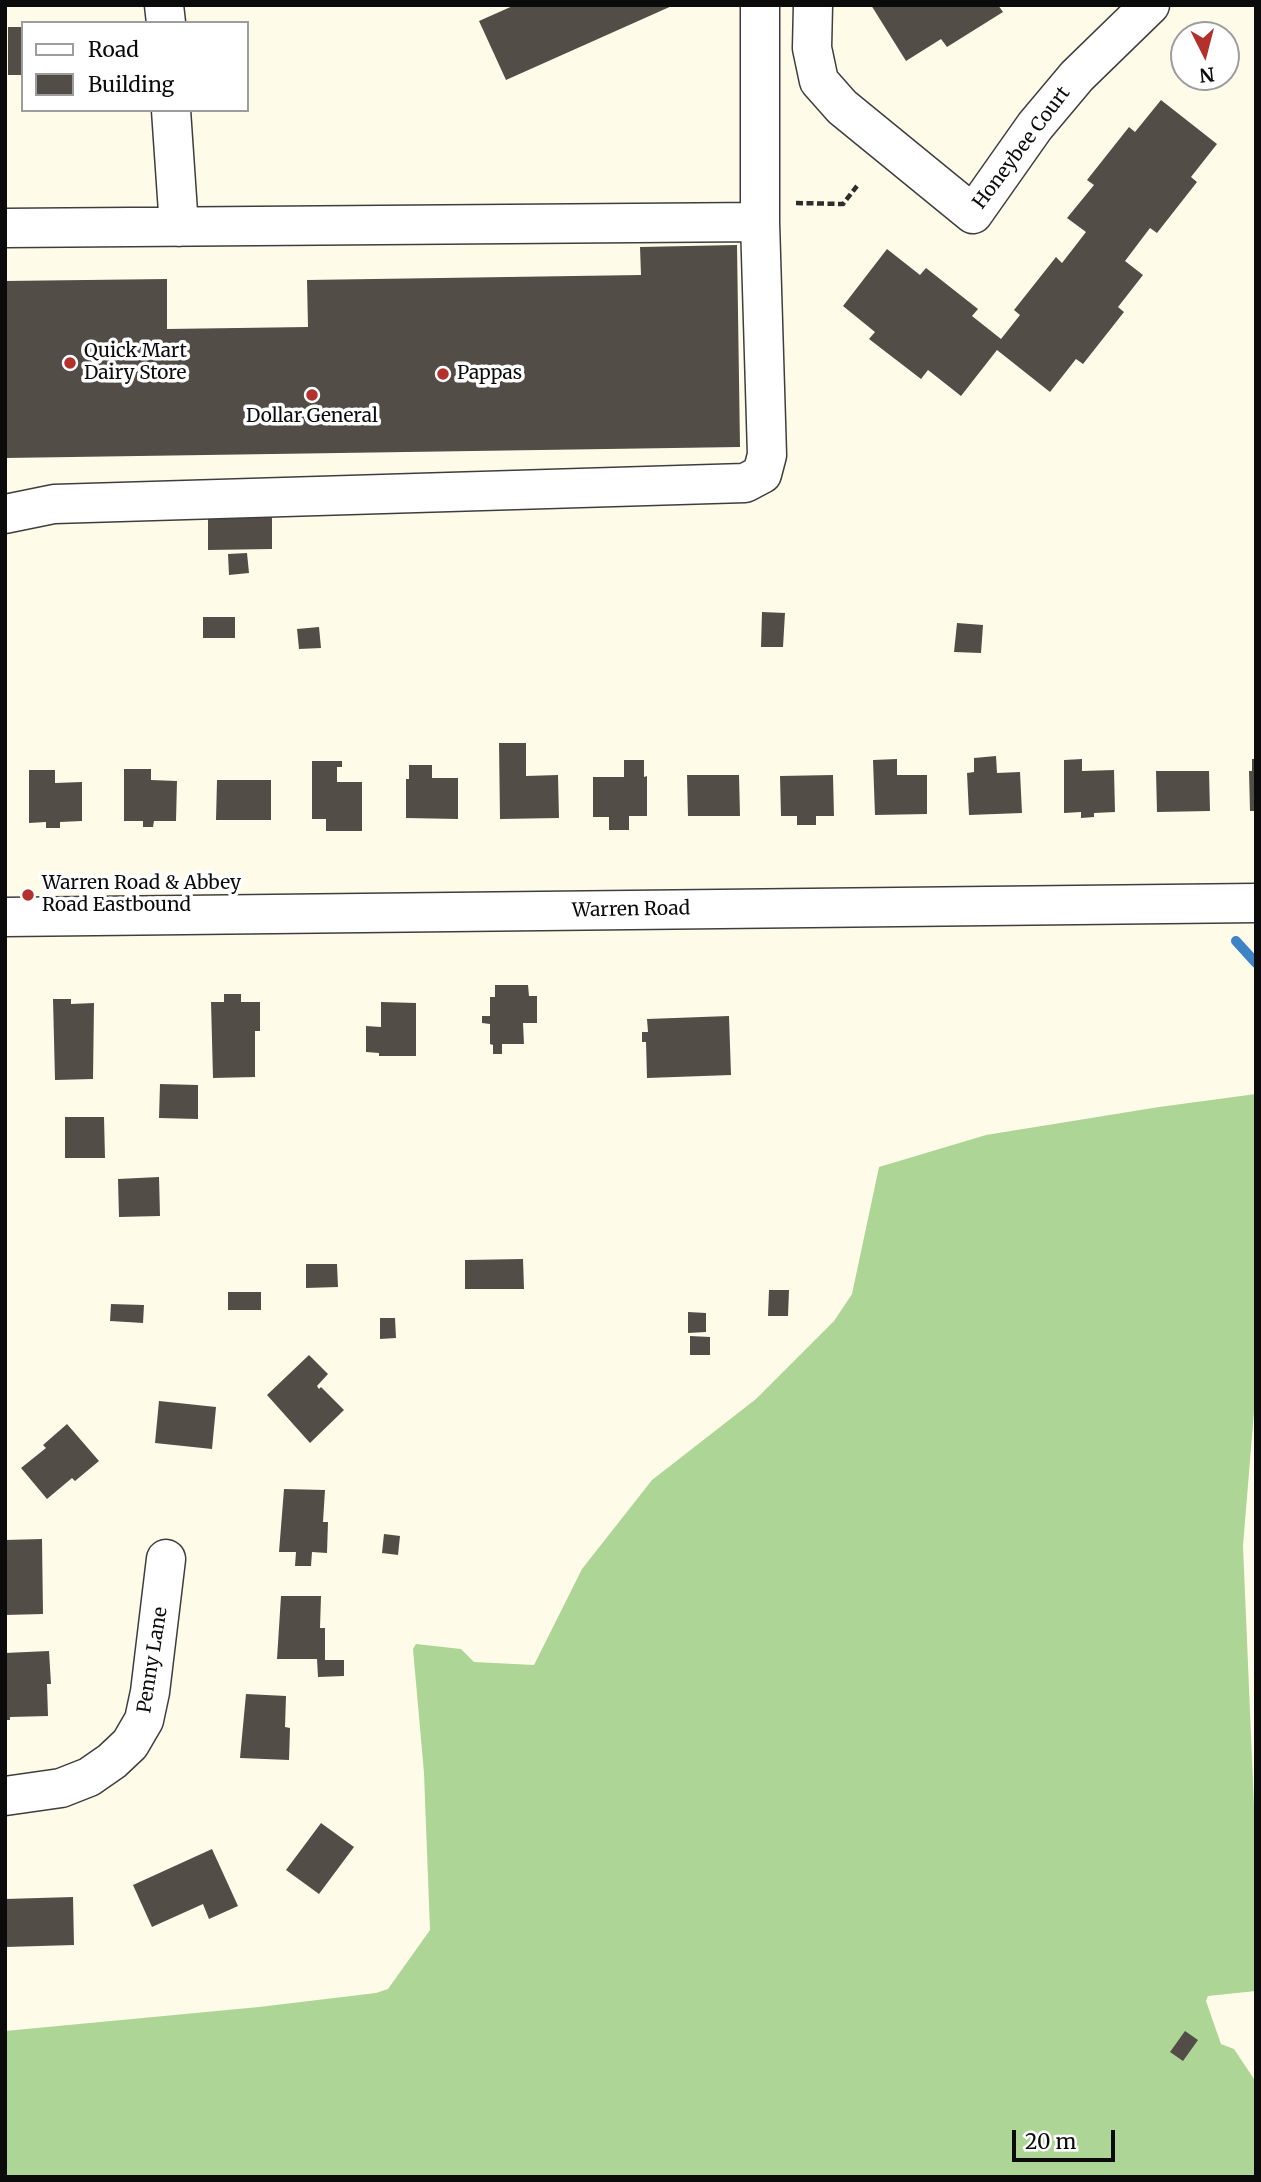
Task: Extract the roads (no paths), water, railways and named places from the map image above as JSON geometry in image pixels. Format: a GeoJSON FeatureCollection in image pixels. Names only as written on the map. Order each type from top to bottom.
{"type":"FeatureCollection","features":[{"type":"Feature","properties":{"kind":"street"},"geometry":{"type":"LineString","coordinates":[[5,514],[54,503],[745,483],[762,474],[767,455],[774,213],[760,5]]}},
{"type":"Feature","properties":{"kind":"street","name":"Honeybee Court"},"geometry":{"type":"LineString","coordinates":[[813,5],[812,48],[820,81],[842,107],[973,214],[1035,127],[1077,76],[1150,5]]}},
{"type":"Feature","properties":{"kind":"street"},"geometry":{"type":"LineString","coordinates":[[171,112],[179,227]]}},
{"type":"Feature","properties":{"kind":"street"},"geometry":{"type":"LineString","coordinates":[[5,228],[179,227],[774,213]]}},
{"type":"Feature","properties":{"kind":"street","name":"Warren Road"},"geometry":{"type":"LineString","coordinates":[[5,917],[1256,903]]}},
{"type":"Feature","properties":{"kind":"street","name":"Penny Lane"},"geometry":{"type":"LineString","coordinates":[[5,1796],[61,1788],[89,1777],[130,1744],[144,1720],[150,1692],[166,1559]]}},
{"type":"Feature","properties":{"kind":"waterway"},"geometry":{"type":"LineString","coordinates":[[1236,941],[1256,963]]}},
{"type":"Feature","properties":{"kind":"place","name":"Quick Mart Dairy Store"},"geometry":{"type":"Point","coordinates":[70,363]}},
{"type":"Feature","properties":{"kind":"place","name":"Pappas"},"geometry":{"type":"Point","coordinates":[443,374]}},
{"type":"Feature","properties":{"kind":"place","name":"Dollar General"},"geometry":{"type":"Point","coordinates":[312,395]}},
{"type":"Feature","properties":{"kind":"place","name":"Warren Road & Abbey Road Eastbound"},"geometry":{"type":"Point","coordinates":[28,895]}}]}
